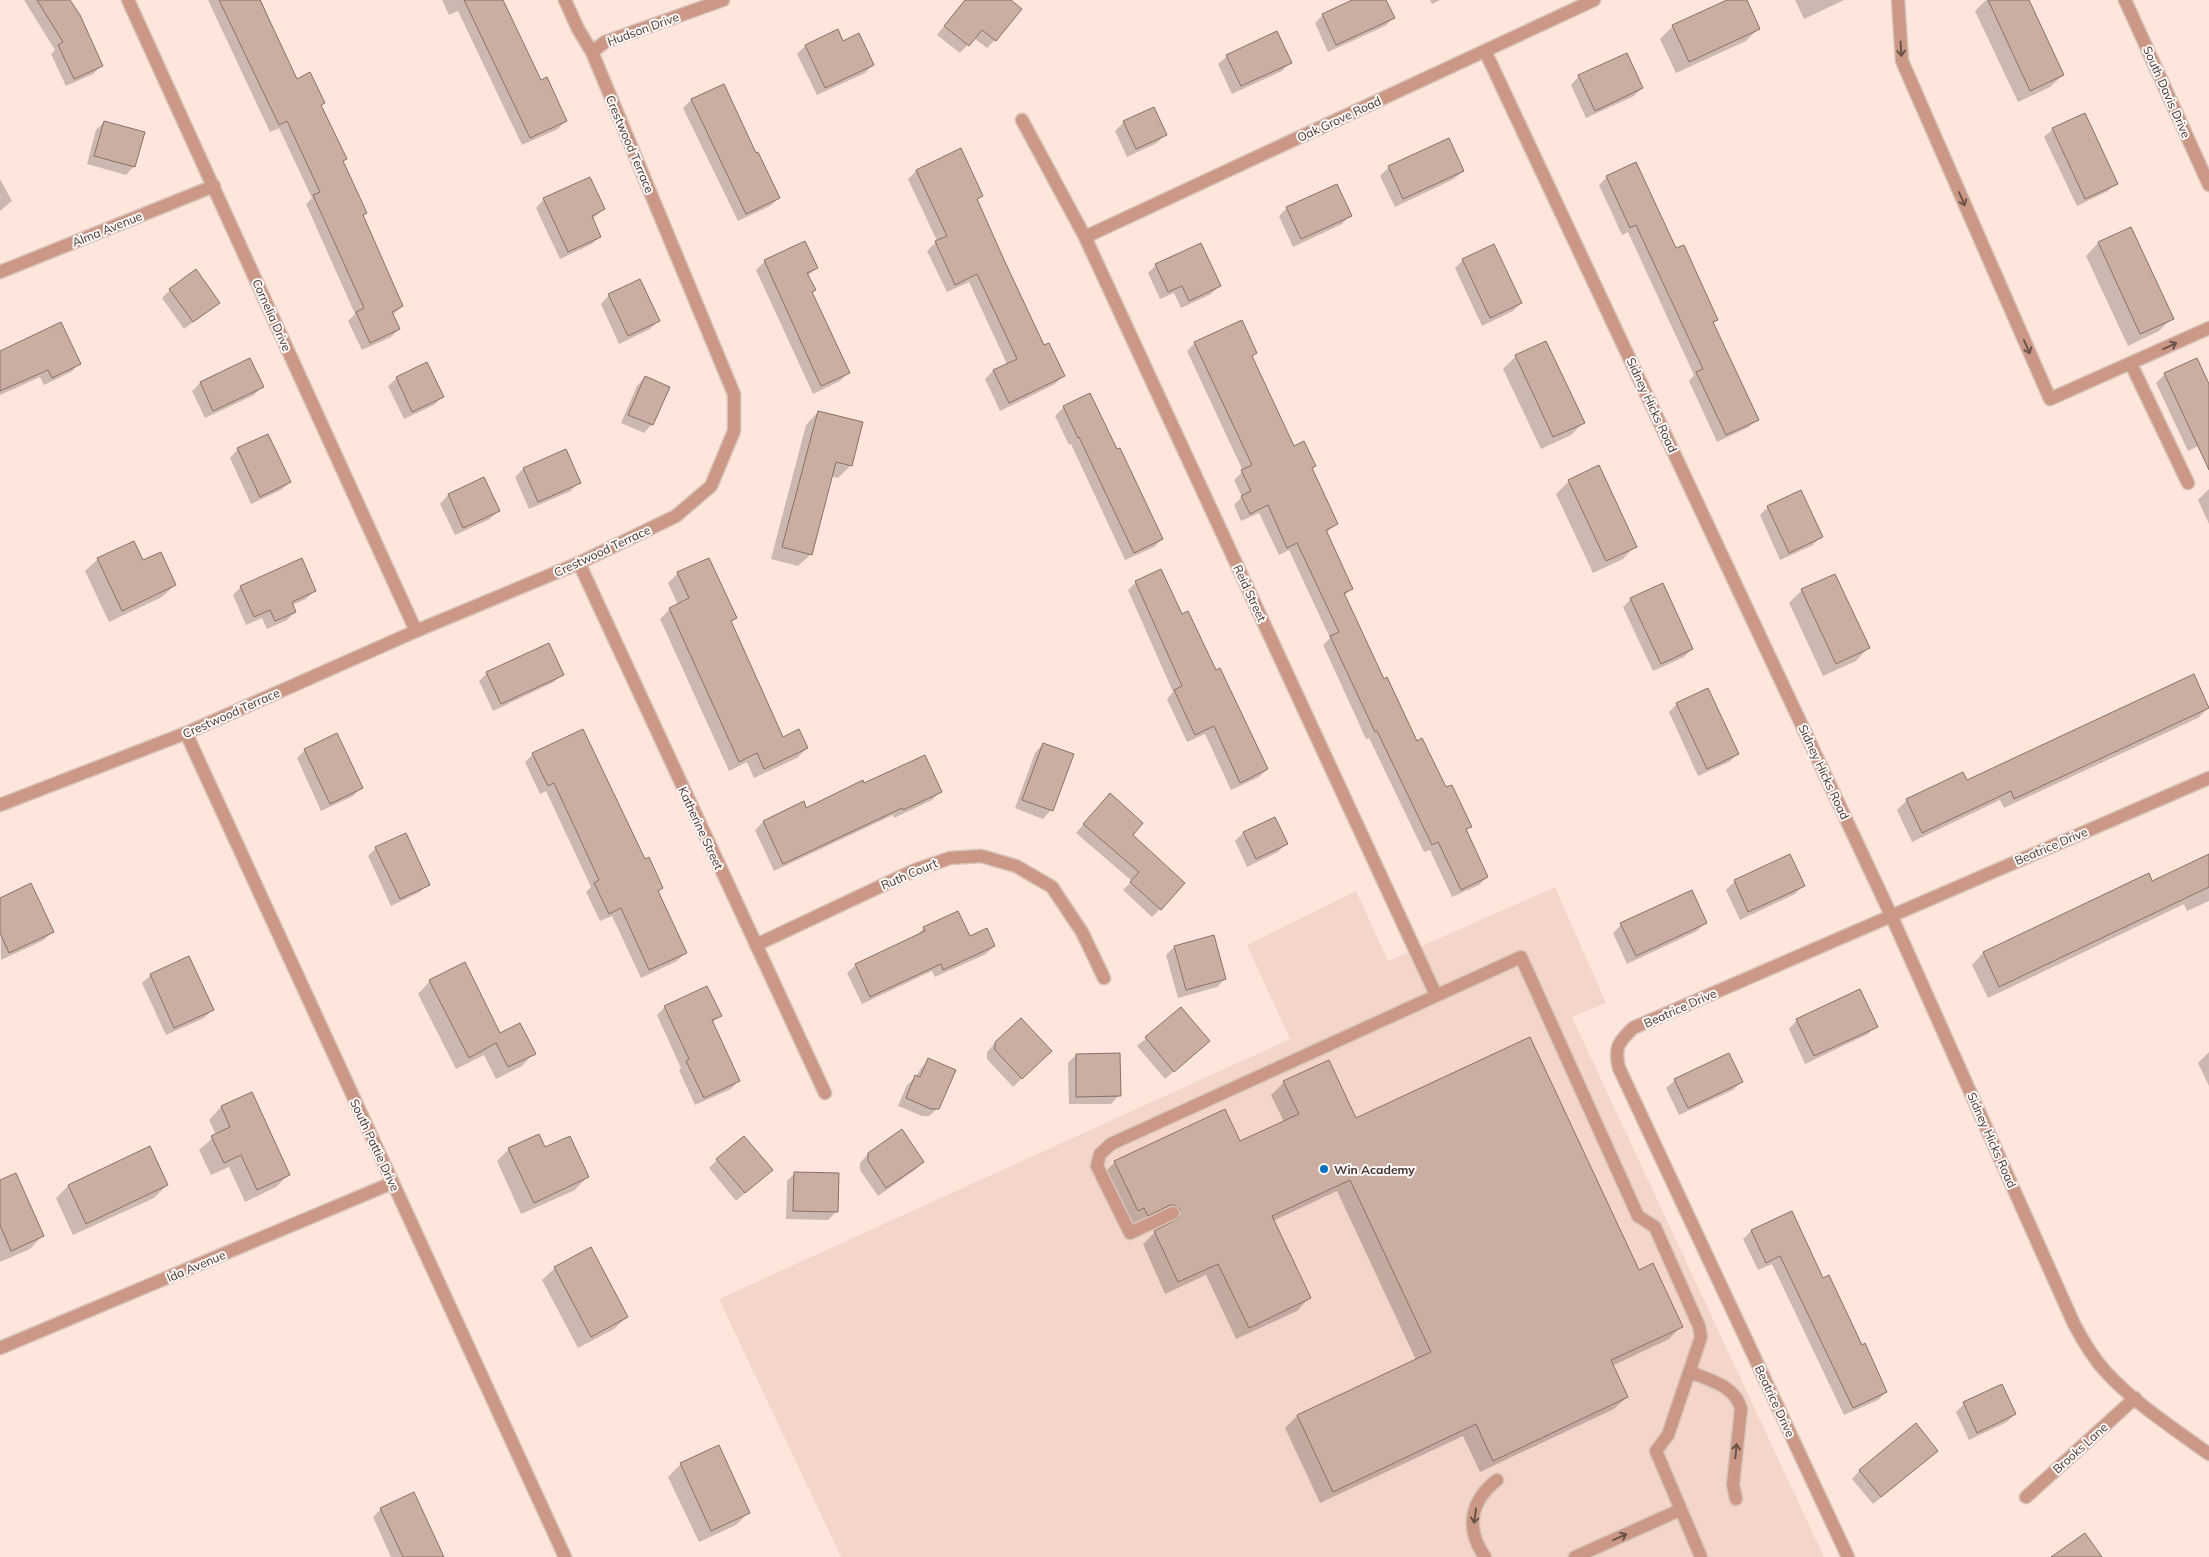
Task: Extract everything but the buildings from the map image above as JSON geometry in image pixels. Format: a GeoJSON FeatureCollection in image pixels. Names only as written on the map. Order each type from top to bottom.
{"type":"FeatureCollection","features":[{"type":"Feature","properties":{"kind":"street","name":"Cornelia Drive"},"geometry":{"type":"LineString","coordinates":[[128,0],[416,631]]}},
{"type":"Feature","properties":{"kind":"street","name":"Crestwood Terrace"},"geometry":{"type":"LineString","coordinates":[[0,805],[186,733],[416,631],[579,563],[676,516],[711,486],[734,431],[734,394],[592,52],[578,29],[565,0]]}},
{"type":"Feature","properties":{"kind":"street","name":"Hudson Drive"},"geometry":{"type":"LineString","coordinates":[[592,52],[605,42],[723,0]]}},
{"type":"Feature","properties":{"kind":"street","name":"Oak Grove Road"},"geometry":{"type":"LineString","coordinates":[[1084,238],[1594,0]]}},
{"type":"Feature","properties":{"kind":"street"},"geometry":{"type":"LineString","coordinates":[[1898,0],[1902,61],[2050,399],[2209,328]]}},
{"type":"Feature","properties":{"kind":"street","name":"South Davis Drive"},"geometry":{"type":"LineString","coordinates":[[2125,0],[2209,185]]}},
{"type":"Feature","properties":{"kind":"street","name":"Sidney Hicks Road"},"geometry":{"type":"LineString","coordinates":[[1485,51],[1891,915],[2074,1324],[2090,1353],[2106,1373],[2135,1398],[2209,1454]]}},
{"type":"Feature","properties":{"kind":"street","name":"Reid Street"},"geometry":{"type":"LineString","coordinates":[[1022,120],[1084,238],[1436,995]]}},
{"type":"Feature","properties":{"kind":"street","name":"Alma Avenue"},"geometry":{"type":"LineString","coordinates":[[0,272],[214,186]]}},
{"type":"Feature","properties":{"kind":"street"},"geometry":{"type":"LineString","coordinates":[[2131,364],[2188,483]]}},
{"type":"Feature","properties":{"kind":"street","name":"Katherine Street"},"geometry":{"type":"LineString","coordinates":[[579,563],[824,1093]]}},
{"type":"Feature","properties":{"kind":"street","name":"South Pattie Drive"},"geometry":{"type":"LineString","coordinates":[[186,733],[565,1557]]}},
{"type":"Feature","properties":{"kind":"street","name":"Beatrice Drive"},"geometry":{"type":"LineString","coordinates":[[1848,1557],[1619,1068],[1616,1052],[1622,1040],[1633,1028],[2209,778]]}},
{"type":"Feature","properties":{"kind":"street","name":"Ruth Court"},"geometry":{"type":"LineString","coordinates":[[756,945],[915,870],[950,858],[981,856],[1016,866],[1052,887],[1082,932],[1104,978]]}},
{"type":"Feature","properties":{"kind":"street"},"geometry":{"type":"LineString","coordinates":[[1173,1213],[1130,1234],[1097,1166],[1100,1154],[1111,1144],[1520,957],[1638,1216],[1655,1227],[1699,1326],[1701,1338],[1690,1372],[1668,1435],[1656,1451],[1701,1557]]}},
{"type":"Feature","properties":{"kind":"street","name":"Ida Avenue"},"geometry":{"type":"LineString","coordinates":[[0,1348],[392,1183]]}},
{"type":"Feature","properties":{"kind":"street"},"geometry":{"type":"LineString","coordinates":[[1690,1372],[1719,1384],[1739,1400],[1741,1409],[1733,1485],[1736,1499]]}},
{"type":"Feature","properties":{"kind":"street","name":"Brooks Lane"},"geometry":{"type":"LineString","coordinates":[[2026,1497],[2135,1398]]}},
{"type":"Feature","properties":{"kind":"street"},"geometry":{"type":"LineString","coordinates":[[1486,1557],[1474,1535],[1473,1518],[1478,1499],[1497,1480]]}},
{"type":"Feature","properties":{"kind":"street"},"geometry":{"type":"LineString","coordinates":[[1575,1557],[1680,1510]]}},
{"type":"Feature","properties":{"kind":"shaded area","name":"Win Academy"},"geometry":{"type":"Polygon","coordinates":[[[1555,887],[1606,1003],[1572,1017],[1824,1557],[841,1557],[719,1299],[1290,1039],[1247,945],[1356,891],[1388,961],[1555,887]]]}},
{"type":"Feature","properties":{"kind":"place","name":"Win Academy"},"geometry":{"type":"Point","coordinates":[1324,1169]}}]}
